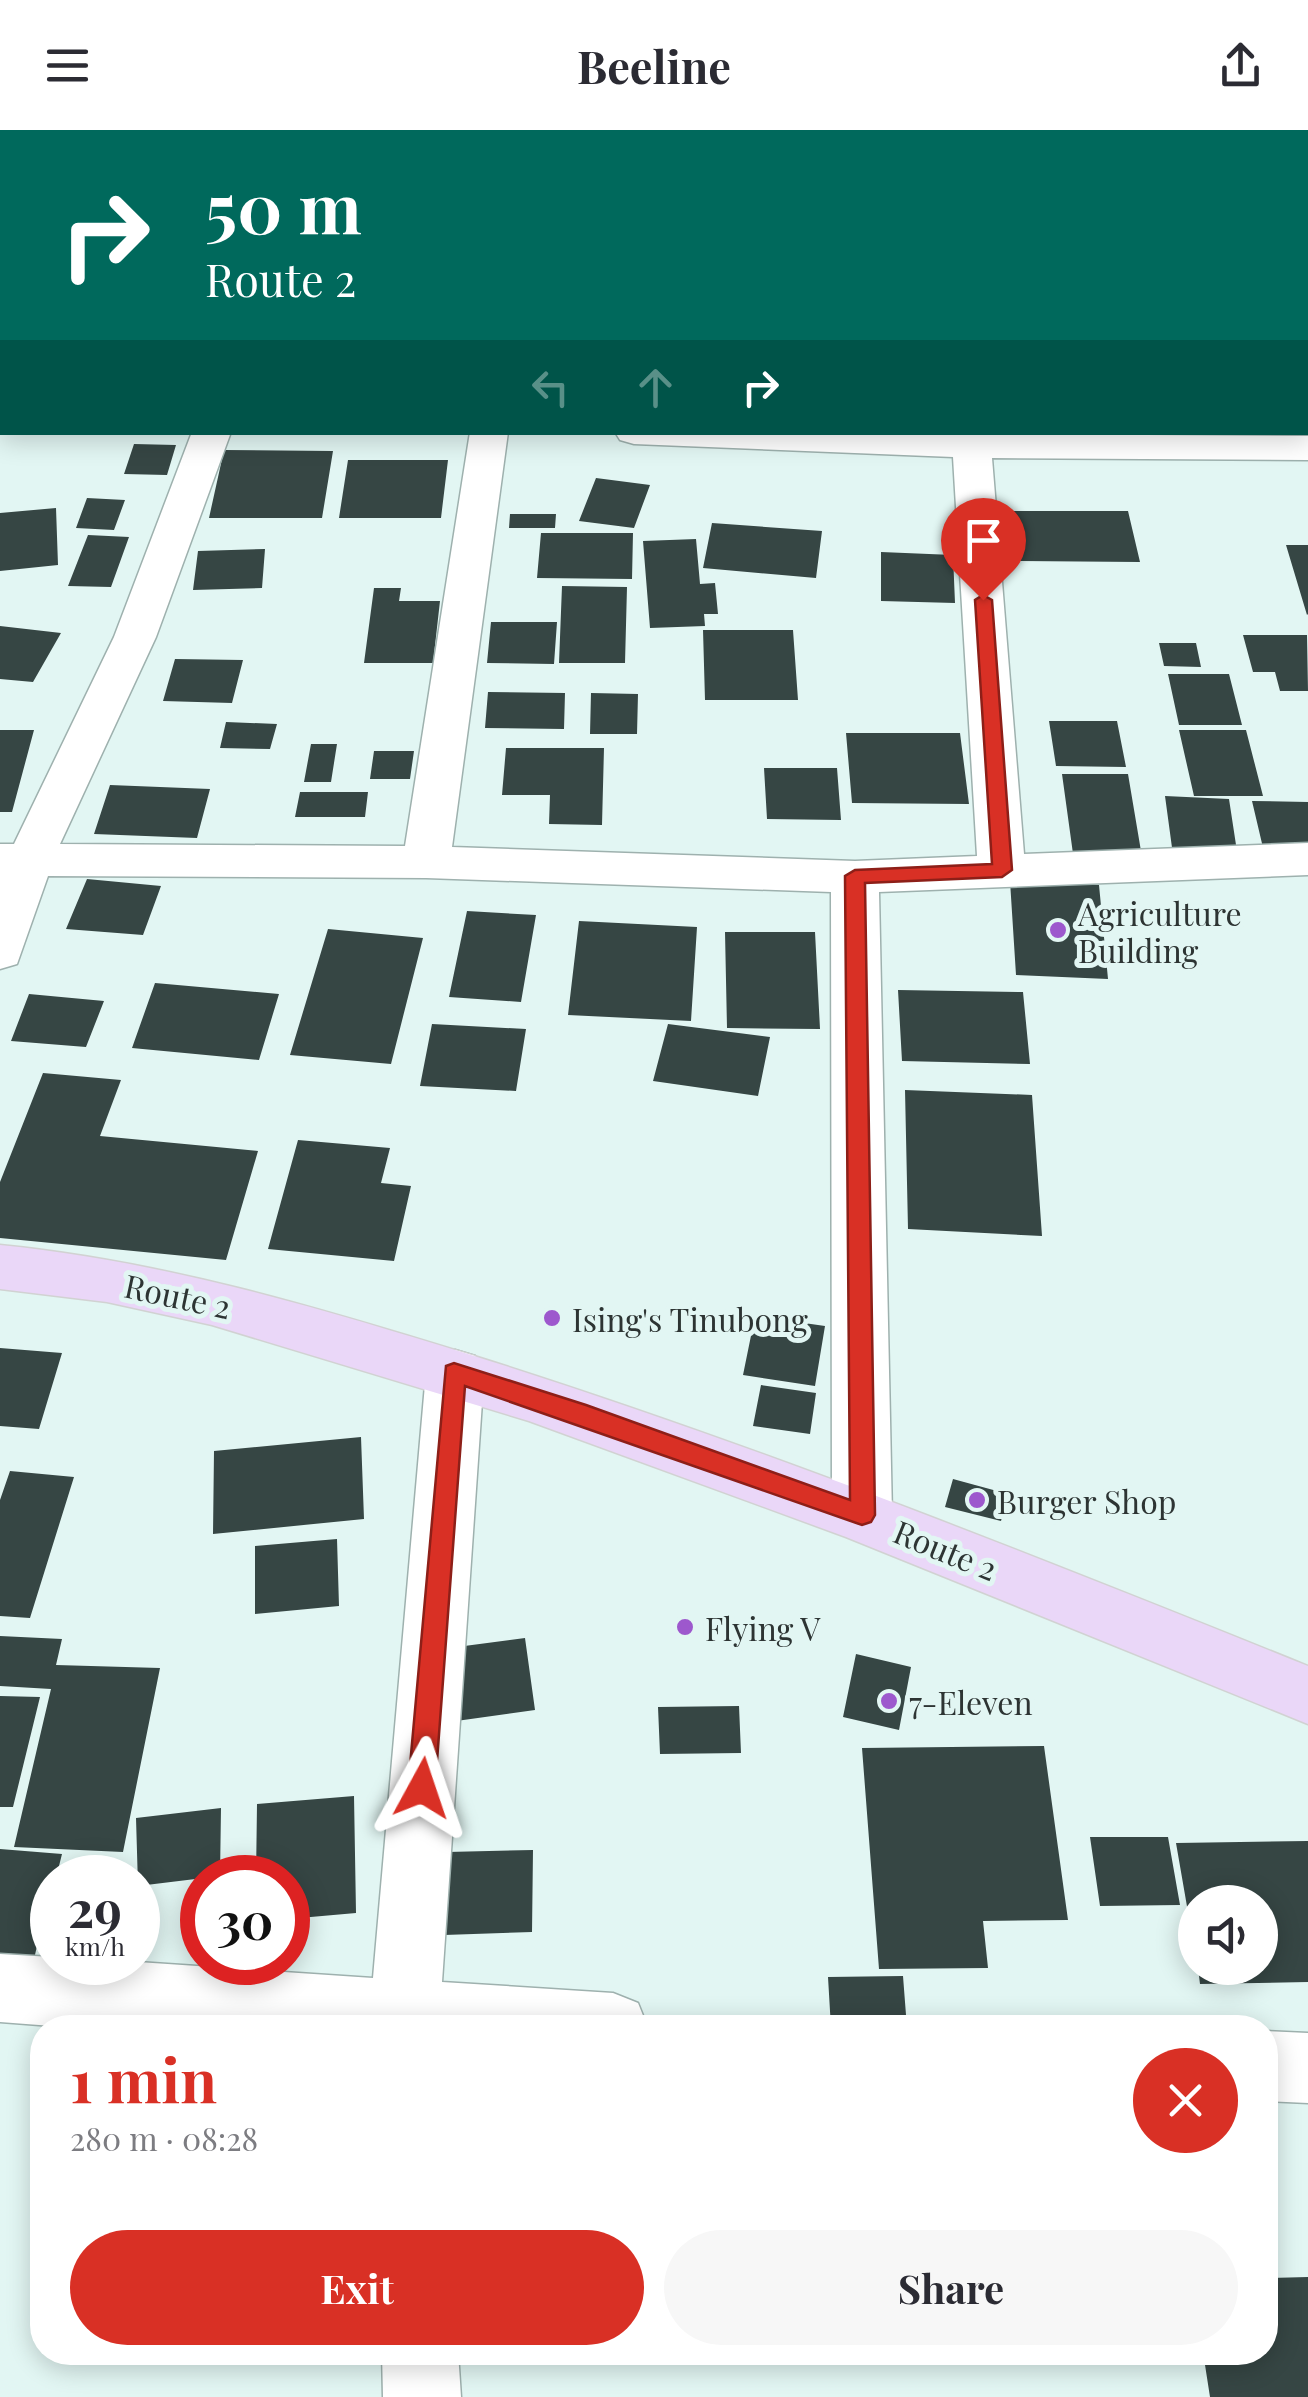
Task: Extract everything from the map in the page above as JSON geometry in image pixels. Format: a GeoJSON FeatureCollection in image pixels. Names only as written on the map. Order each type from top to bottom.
{"type":"FeatureCollection","features":[{"type":"Feature","properties":{"kind":"highway","name":"Route 2"},"geometry":{"type":"LineString","coordinates":[[0,1267],[70,1272],[226,1303],[578,1412],[862,1515],[1308,1695]]}},
{"type":"Feature","properties":{"kind":"street"},"geometry":{"type":"LineString","coordinates":[[0,952],[14,861],[135,636],[211,435]]}},
{"type":"Feature","properties":{"kind":"street"},"geometry":{"type":"LineString","coordinates":[[426,862],[489,435]]}},
{"type":"Feature","properties":{"kind":"street"},"geometry":{"type":"LineString","coordinates":[[779,435],[1308,448]]}},
{"type":"Feature","properties":{"kind":"street"},"geometry":{"type":"LineString","coordinates":[[972,439],[1002,870]]}},
{"type":"Feature","properties":{"kind":"street"},"geometry":{"type":"LineString","coordinates":[[14,861],[426,862],[855,876],[1308,859]]}},
{"type":"Feature","properties":{"kind":"street"},"geometry":{"type":"LineString","coordinates":[[855,876],[862,1515]]}},
{"type":"Feature","properties":{"kind":"street"},"geometry":{"type":"LineString","coordinates":[[404,2015],[454,1373]]}},
{"type":"Feature","properties":{"kind":"street"},"geometry":{"type":"LineString","coordinates":[[0,1988],[331,2015]]}},
{"type":"Feature","properties":{"kind":"street"},"geometry":{"type":"LineString","coordinates":[[1278,2067],[1308,2068]]}},
{"type":"Feature","properties":{"kind":"street"},"geometry":{"type":"LineString","coordinates":[[421,2365],[422,2397]]}},
{"type":"Feature","properties":{"kind":"building"},"geometry":{"type":"Polygon","coordinates":[[[134,444],[176,445],[167,475],[124,474],[134,444]]]}},
{"type":"Feature","properties":{"kind":"building"},"geometry":{"type":"Polygon","coordinates":[[[224,450],[333,451],[322,518],[209,518],[224,450]]]}},
{"type":"Feature","properties":{"kind":"building"},"geometry":{"type":"Polygon","coordinates":[[[348,460],[448,460],[441,518],[339,518],[348,460]]]}},
{"type":"Feature","properties":{"kind":"building"},"geometry":{"type":"Polygon","coordinates":[[[596,478],[650,485],[634,528],[579,521],[596,478]]]}},
{"type":"Feature","properties":{"kind":"building"},"geometry":{"type":"Polygon","coordinates":[[[87,498],[125,500],[114,530],[76,528],[87,498]]]}},
{"type":"Feature","properties":{"kind":"building"},"geometry":{"type":"Polygon","coordinates":[[[56,508],[58,565],[0,571],[0,513],[56,508]]]}},
{"type":"Feature","properties":{"kind":"building"},"geometry":{"type":"Polygon","coordinates":[[[1012,511],[1128,511],[1140,562],[1020,561],[1012,511]]]}},
{"type":"Feature","properties":{"kind":"building"},"geometry":{"type":"Polygon","coordinates":[[[510,514],[556,514],[555,528],[509,528],[510,514]]]}},
{"type":"Feature","properties":{"kind":"building"},"geometry":{"type":"Polygon","coordinates":[[[712,523],[822,531],[816,578],[703,568],[712,523]]]}},
{"type":"Feature","properties":{"kind":"building"},"geometry":{"type":"Polygon","coordinates":[[[541,533],[633,533],[632,579],[537,578],[541,533]]]}},
{"type":"Feature","properties":{"kind":"building"},"geometry":{"type":"Polygon","coordinates":[[[88,535],[129,537],[111,587],[68,586],[88,535]]]}},
{"type":"Feature","properties":{"kind":"building"},"geometry":{"type":"Polygon","coordinates":[[[696,539],[700,584],[715,583],[718,614],[704,614],[705,626],[650,628],[643,541],[696,539]]]}},
{"type":"Feature","properties":{"kind":"building"},"geometry":{"type":"Polygon","coordinates":[[[1286,545],[1308,545],[1307,615],[1286,545]]]}},
{"type":"Feature","properties":{"kind":"building"},"geometry":{"type":"Polygon","coordinates":[[[265,549],[262,588],[193,590],[198,551],[265,549]]]}},
{"type":"Feature","properties":{"kind":"building"},"geometry":{"type":"Polygon","coordinates":[[[881,552],[953,555],[955,603],[881,601],[881,552]]]}},
{"type":"Feature","properties":{"kind":"building"},"geometry":{"type":"Polygon","coordinates":[[[562,586],[627,587],[625,663],[559,663],[562,586]]]}},
{"type":"Feature","properties":{"kind":"building"},"geometry":{"type":"Polygon","coordinates":[[[374,588],[401,588],[399,601],[440,601],[433,663],[364,663],[374,588]]]}},
{"type":"Feature","properties":{"kind":"building"},"geometry":{"type":"Polygon","coordinates":[[[491,622],[557,622],[554,664],[487,663],[491,622]]]}},
{"type":"Feature","properties":{"kind":"building"},"geometry":{"type":"Polygon","coordinates":[[[0,626],[61,633],[33,682],[0,679],[0,626]]]}},
{"type":"Feature","properties":{"kind":"building"},"geometry":{"type":"Polygon","coordinates":[[[703,630],[793,630],[798,700],[705,700],[703,630]]]}},
{"type":"Feature","properties":{"kind":"building"},"geometry":{"type":"Polygon","coordinates":[[[1243,635],[1307,635],[1308,691],[1280,691],[1275,672],[1253,672],[1243,635]]]}},
{"type":"Feature","properties":{"kind":"building"},"geometry":{"type":"Polygon","coordinates":[[[1159,643],[1196,643],[1201,667],[1164,666],[1159,643]]]}},
{"type":"Feature","properties":{"kind":"building"},"geometry":{"type":"Polygon","coordinates":[[[175,659],[243,660],[232,703],[163,701],[175,659]]]}},
{"type":"Feature","properties":{"kind":"building"},"geometry":{"type":"Polygon","coordinates":[[[1168,674],[1229,674],[1242,725],[1179,725],[1168,674]]]}},
{"type":"Feature","properties":{"kind":"building"},"geometry":{"type":"Polygon","coordinates":[[[488,692],[565,693],[564,729],[485,728],[488,692]]]}},
{"type":"Feature","properties":{"kind":"building"},"geometry":{"type":"Polygon","coordinates":[[[591,693],[638,694],[637,734],[590,734],[591,693]]]}},
{"type":"Feature","properties":{"kind":"building"},"geometry":{"type":"Polygon","coordinates":[[[1049,721],[1117,721],[1126,767],[1056,766],[1049,721]]]}},
{"type":"Feature","properties":{"kind":"building"},"geometry":{"type":"Polygon","coordinates":[[[226,722],[277,724],[270,749],[220,748],[226,722]]]}},
{"type":"Feature","properties":{"kind":"building"},"geometry":{"type":"Polygon","coordinates":[[[0,730],[34,730],[12,812],[0,812],[0,730]]]}},
{"type":"Feature","properties":{"kind":"building"},"geometry":{"type":"Polygon","coordinates":[[[1179,730],[1246,730],[1263,796],[1194,796],[1179,730]]]}},
{"type":"Feature","properties":{"kind":"building"},"geometry":{"type":"Polygon","coordinates":[[[846,733],[960,733],[969,804],[852,803],[846,733]]]}},
{"type":"Feature","properties":{"kind":"building"},"geometry":{"type":"Polygon","coordinates":[[[311,744],[337,744],[331,782],[304,782],[311,744]]]}},
{"type":"Feature","properties":{"kind":"building"},"geometry":{"type":"Polygon","coordinates":[[[506,748],[604,748],[602,825],[549,824],[550,795],[502,795],[506,748]]]}},
{"type":"Feature","properties":{"kind":"building"},"geometry":{"type":"Polygon","coordinates":[[[374,751],[414,751],[410,779],[370,779],[374,751]]]}},
{"type":"Feature","properties":{"kind":"building"},"geometry":{"type":"Polygon","coordinates":[[[764,768],[837,768],[841,820],[767,819],[764,768]]]}},
{"type":"Feature","properties":{"kind":"building"},"geometry":{"type":"Polygon","coordinates":[[[1062,774],[1128,774],[1143,863],[1074,861],[1062,774]]]}},
{"type":"Feature","properties":{"kind":"building"},"geometry":{"type":"Polygon","coordinates":[[[110,785],[210,789],[197,838],[94,834],[110,785]]]}},
{"type":"Feature","properties":{"kind":"building"},"geometry":{"type":"Polygon","coordinates":[[[300,792],[368,792],[365,817],[295,817],[300,792]]]}},
{"type":"Feature","properties":{"kind":"building"},"geometry":{"type":"Polygon","coordinates":[[[1165,796],[1229,799],[1238,858],[1173,855],[1165,796]]]}},
{"type":"Feature","properties":{"kind":"building"},"geometry":{"type":"Polygon","coordinates":[[[1252,801],[1308,802],[1308,853],[1264,852],[1252,801]]]}},
{"type":"Feature","properties":{"kind":"building"},"geometry":{"type":"Polygon","coordinates":[[[87,879],[161,886],[143,935],[66,929],[87,879]]]}},
{"type":"Feature","properties":{"kind":"building","name":"Agriculture Building"},"geometry":{"type":"Polygon","coordinates":[[[1010,881],[1099,885],[1108,979],[1016,975],[1010,881]]]}},
{"type":"Feature","properties":{"kind":"building"},"geometry":{"type":"Polygon","coordinates":[[[467,911],[536,915],[521,1002],[449,997],[467,911]]]}},
{"type":"Feature","properties":{"kind":"building"},"geometry":{"type":"Polygon","coordinates":[[[579,921],[697,927],[691,1021],[568,1015],[579,921]]]}},
{"type":"Feature","properties":{"kind":"building"},"geometry":{"type":"Polygon","coordinates":[[[328,929],[423,938],[391,1064],[290,1055],[328,929]]]}},
{"type":"Feature","properties":{"kind":"building"},"geometry":{"type":"Polygon","coordinates":[[[725,932],[815,932],[820,1029],[727,1028],[725,932]]]}},
{"type":"Feature","properties":{"kind":"building"},"geometry":{"type":"Polygon","coordinates":[[[155,983],[279,994],[259,1060],[132,1048],[155,983]]]}},
{"type":"Feature","properties":{"kind":"building"},"geometry":{"type":"Polygon","coordinates":[[[898,990],[1023,992],[1030,1064],[902,1061],[898,990]]]}},
{"type":"Feature","properties":{"kind":"building"},"geometry":{"type":"Polygon","coordinates":[[[29,994],[104,1001],[86,1047],[11,1041],[29,994]]]}},
{"type":"Feature","properties":{"kind":"building"},"geometry":{"type":"Polygon","coordinates":[[[432,1024],[526,1029],[516,1091],[420,1086],[432,1024]]]}},
{"type":"Feature","properties":{"kind":"building"},"geometry":{"type":"Polygon","coordinates":[[[668,1024],[770,1037],[758,1096],[653,1081],[668,1024]]]}},
{"type":"Feature","properties":{"kind":"building"},"geometry":{"type":"Polygon","coordinates":[[[43,1073],[121,1080],[100,1136],[258,1151],[226,1260],[0,1238],[0,1182],[43,1073]]]}},
{"type":"Feature","properties":{"kind":"building"},"geometry":{"type":"Polygon","coordinates":[[[905,1090],[1032,1095],[1042,1236],[908,1229],[905,1090]]]}},
{"type":"Feature","properties":{"kind":"building"},"geometry":{"type":"Polygon","coordinates":[[[298,1140],[390,1148],[381,1183],[411,1186],[394,1261],[268,1249],[298,1140]]]}},
{"type":"Feature","properties":{"kind":"building"},"geometry":{"type":"Polygon","coordinates":[[[755,1316],[825,1326],[815,1386],[743,1375],[755,1316]]]}},
{"type":"Feature","properties":{"kind":"building"},"geometry":{"type":"Polygon","coordinates":[[[0,1348],[62,1353],[39,1429],[0,1426],[0,1348]]]}},
{"type":"Feature","properties":{"kind":"building"},"geometry":{"type":"Polygon","coordinates":[[[761,1385],[816,1393],[810,1434],[753,1426],[761,1385]]]}},
{"type":"Feature","properties":{"kind":"building"},"geometry":{"type":"Polygon","coordinates":[[[361,1437],[364,1519],[213,1534],[214,1451],[361,1437]]]}},
{"type":"Feature","properties":{"kind":"building"},"geometry":{"type":"Polygon","coordinates":[[[10,1471],[74,1477],[30,1618],[0,1616],[0,1500],[10,1471]]]}},
{"type":"Feature","properties":{"kind":"building","name":"Burger Shop"},"geometry":{"type":"Polygon","coordinates":[[[953,1479],[1008,1494],[1001,1521],[945,1507],[953,1479]]]}},
{"type":"Feature","properties":{"kind":"building"},"geometry":{"type":"Polygon","coordinates":[[[337,1539],[339,1606],[255,1614],[255,1546],[337,1539]]]}},
{"type":"Feature","properties":{"kind":"building"},"geometry":{"type":"Polygon","coordinates":[[[0,1636],[62,1639],[56,1665],[160,1668],[123,1852],[14,1847],[51,1689],[0,1686],[0,1636]]]}},
{"type":"Feature","properties":{"kind":"building"},"geometry":{"type":"Polygon","coordinates":[[[525,1638],[535,1710],[442,1723],[434,1650],[525,1638]]]}},
{"type":"Feature","properties":{"kind":"building"},"geometry":{"type":"Polygon","coordinates":[[[856,1654],[911,1667],[899,1730],[843,1717],[856,1654]]]}},
{"type":"Feature","properties":{"kind":"building"},"geometry":{"type":"Polygon","coordinates":[[[0,1696],[40,1697],[13,1807],[0,1807],[0,1696]]]}},
{"type":"Feature","properties":{"kind":"building"},"geometry":{"type":"Polygon","coordinates":[[[739,1706],[741,1753],[660,1754],[658,1707],[739,1706]]]}},
{"type":"Feature","properties":{"kind":"building"},"geometry":{"type":"Polygon","coordinates":[[[1044,1746],[1068,1920],[983,1921],[988,1968],[879,1969],[862,1748],[1044,1746]]]}},
{"type":"Feature","properties":{"kind":"building"},"geometry":{"type":"Polygon","coordinates":[[[354,1796],[356,1913],[310,1917],[310,1855],[256,1855],[257,1804],[354,1796]]]}},
{"type":"Feature","properties":{"kind":"building"},"geometry":{"type":"Polygon","coordinates":[[[221,1808],[220,1855],[180,1855],[180,1881],[160,1883],[160,1855],[137,1855],[136,1818],[221,1808]]]}},
{"type":"Feature","properties":{"kind":"building"},"geometry":{"type":"Polygon","coordinates":[[[1090,1837],[1168,1837],[1178,1905],[1100,1906],[1090,1837]]]}},
{"type":"Feature","properties":{"kind":"building"},"geometry":{"type":"Polygon","coordinates":[[[1308,1841],[1308,1982],[1278,1983],[1278,1885],[1183,1885],[1176,1843],[1308,1841]]]}},
{"type":"Feature","properties":{"kind":"building"},"geometry":{"type":"Polygon","coordinates":[[[0,1849],[62,1854],[30,1855],[29,1982],[0,1980],[0,1849]]]}},
{"type":"Feature","properties":{"kind":"building"},"geometry":{"type":"Polygon","coordinates":[[[533,1850],[532,1932],[444,1935],[447,1852],[533,1850]]]}},
{"type":"Feature","properties":{"kind":"building"},"geometry":{"type":"Polygon","coordinates":[[[903,1976],[906,2015],[830,2015],[828,1977],[903,1976]]]}},
{"type":"Feature","properties":{"kind":"building"},"geometry":{"type":"Polygon","coordinates":[[[1308,2277],[1308,2397],[1210,2397],[1205,2365],[1278,2365],[1278,2278],[1308,2277]]]}},
{"type":"Feature","properties":{"kind":"place","name":"Agriculture Building"},"geometry":{"type":"Point","coordinates":[1058,930]}},
{"type":"Feature","properties":{"kind":"place","name":"Ising's Tinubong"},"geometry":{"type":"Point","coordinates":[552,1318]}},
{"type":"Feature","properties":{"kind":"place","name":"Burger Shop"},"geometry":{"type":"Point","coordinates":[977,1500]}},
{"type":"Feature","properties":{"kind":"place","name":"Flying V"},"geometry":{"type":"Point","coordinates":[685,1627]}},
{"type":"Feature","properties":{"kind":"place","name":"7-Eleven"},"geometry":{"type":"Point","coordinates":[889,1701]}},
{"type":"Feature","properties":{"kind":"route"},"geometry":{"type":"LineString","coordinates":[[422,1788],[454,1373],[578,1412],[862,1515],[855,876],[1002,870],[983,600]]}}]}
